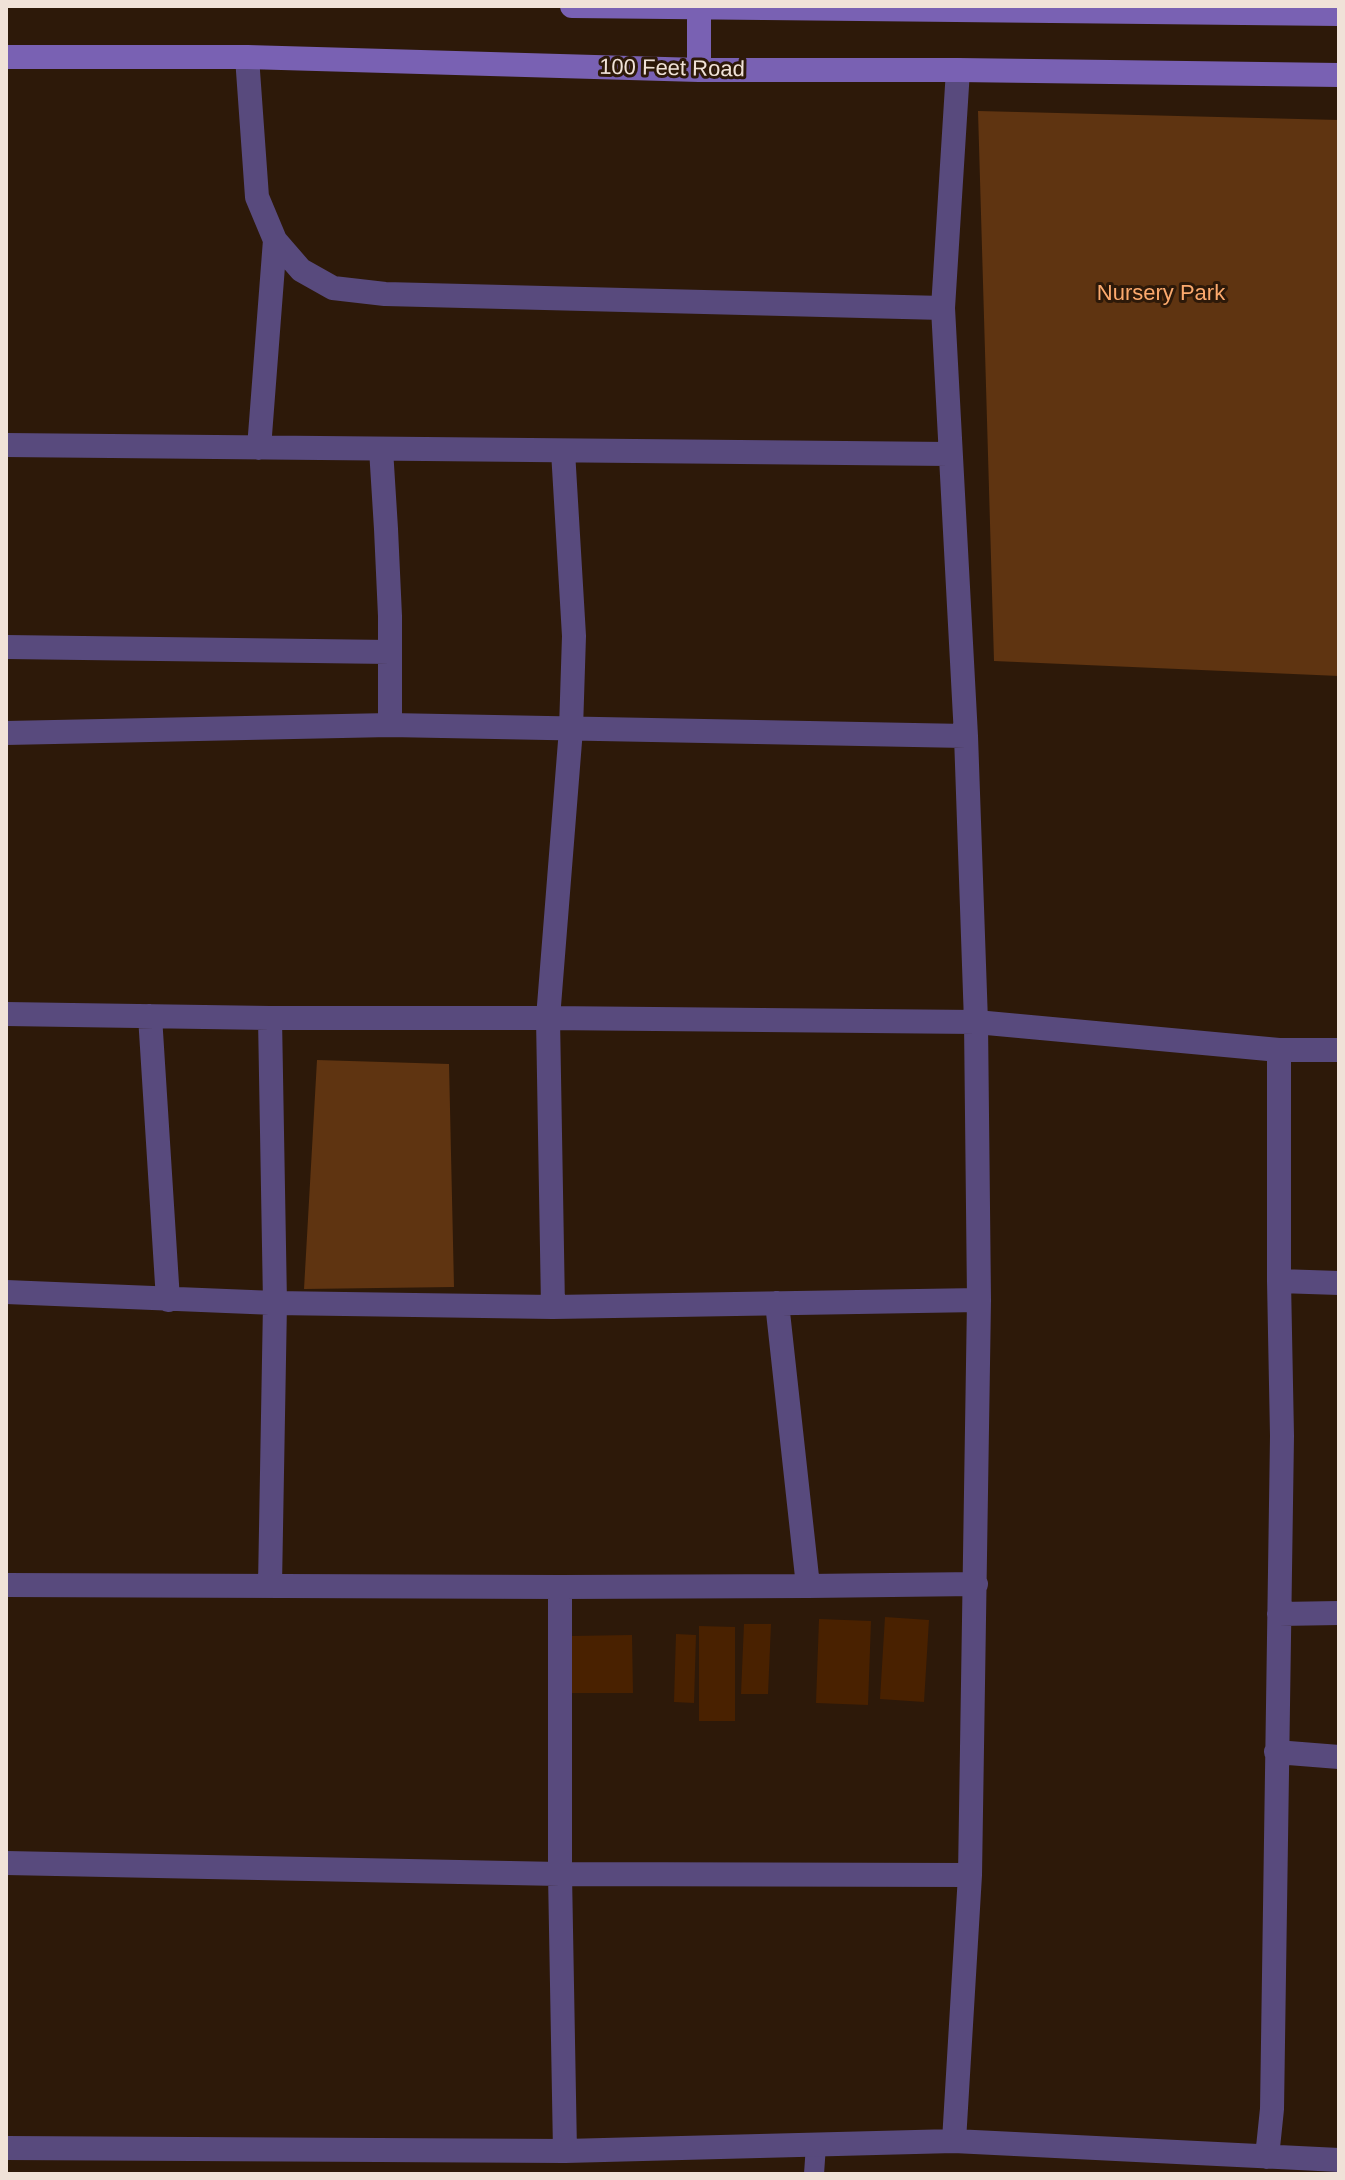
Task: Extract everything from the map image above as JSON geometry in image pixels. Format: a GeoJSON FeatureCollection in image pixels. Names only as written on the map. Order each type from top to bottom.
{"type":"FeatureCollection","features":[{"type":"Feature","properties":{"kind":"main road"},"geometry":{"type":"LineString","coordinates":[[572,6],[1339,14]]}},
{"type":"Feature","properties":{"kind":"main road"},"geometry":{"type":"LineString","coordinates":[[699,7],[699,70]]}},
{"type":"Feature","properties":{"kind":"main road","name":"100 Feet Road"},"geometry":{"type":"LineString","coordinates":[[6,57],[247,57],[699,70],[1339,75]]}},
{"type":"Feature","properties":{"kind":"street"},"geometry":{"type":"LineString","coordinates":[[247,57],[257,197],[275,240],[301,270],[333,288],[385,294],[943,308]]}},
{"type":"Feature","properties":{"kind":"street"},"geometry":{"type":"LineString","coordinates":[[954,2141],[970,1875],[979,1300],[976,1022],[966,736],[943,308],[958,70]]}},
{"type":"Feature","properties":{"kind":"street"},"geometry":{"type":"LineString","coordinates":[[259,448],[275,240]]}},
{"type":"Feature","properties":{"kind":"street"},"geometry":{"type":"LineString","coordinates":[[6,445],[949,454]]}},
{"type":"Feature","properties":{"kind":"street"},"geometry":{"type":"LineString","coordinates":[[381,449],[390,725]]}},
{"type":"Feature","properties":{"kind":"street"},"geometry":{"type":"LineString","coordinates":[[553,1307],[548,1018],[571,729],[574,636],[563,451]]}},
{"type":"Feature","properties":{"kind":"street"},"geometry":{"type":"LineString","coordinates":[[6,647],[390,652]]}},
{"type":"Feature","properties":{"kind":"street"},"geometry":{"type":"LineString","coordinates":[[6,733],[390,725],[966,736]]}},
{"type":"Feature","properties":{"kind":"street"},"geometry":{"type":"LineString","coordinates":[[6,1014],[976,1022],[1279,1050],[1339,1050]]}},
{"type":"Feature","properties":{"kind":"street"},"geometry":{"type":"LineString","coordinates":[[150,1016],[168,1300]]}},
{"type":"Feature","properties":{"kind":"street"},"geometry":{"type":"LineString","coordinates":[[270,1018],[275,1303],[270,1585]]}},
{"type":"Feature","properties":{"kind":"street"},"geometry":{"type":"LineString","coordinates":[[1267,2157],[1272,2109],[1282,1436],[1279,1050]]}},
{"type":"Feature","properties":{"kind":"street"},"geometry":{"type":"LineString","coordinates":[[1279,1281],[1339,1283]]}},
{"type":"Feature","properties":{"kind":"street"},"geometry":{"type":"LineString","coordinates":[[6,1292],[275,1303],[553,1307],[979,1300]]}},
{"type":"Feature","properties":{"kind":"street"},"geometry":{"type":"LineString","coordinates":[[777,1303],[808,1586]]}},
{"type":"Feature","properties":{"kind":"street"},"geometry":{"type":"LineString","coordinates":[[6,1585],[560,1587],[976,1584]]}},
{"type":"Feature","properties":{"kind":"street"},"geometry":{"type":"LineString","coordinates":[[560,1587],[560,1874],[565,2151]]}},
{"type":"Feature","properties":{"kind":"street"},"geometry":{"type":"LineString","coordinates":[[1279,1614],[1339,1613]]}},
{"type":"Feature","properties":{"kind":"street"},"geometry":{"type":"LineString","coordinates":[[1276,1752],[1339,1757]]}},
{"type":"Feature","properties":{"kind":"street"},"geometry":{"type":"LineString","coordinates":[[6,1863],[560,1874],[970,1875]]}},
{"type":"Feature","properties":{"kind":"street"},"geometry":{"type":"LineString","coordinates":[[6,2148],[565,2151],[954,2141],[1339,2160]]}},
{"type":"Feature","properties":{"kind":"lane"},"geometry":{"type":"LineString","coordinates":[[814,2174],[816,2145]]}},
{"type":"Feature","properties":{"kind":"green space","name":"Nursery Park"},"geometry":{"type":"Polygon","coordinates":[[[978,111],[1339,120],[1339,676],[994,661],[978,111]]]}},
{"type":"Feature","properties":{"kind":"green space"},"geometry":{"type":"Polygon","coordinates":[[[317,1060],[449,1064],[454,1287],[304,1289],[317,1060]]]}},
{"type":"Feature","properties":{"kind":"building"},"geometry":{"type":"Polygon","coordinates":[[[885,1617],[929,1620],[924,1702],[880,1699],[885,1617]]]}},
{"type":"Feature","properties":{"kind":"building"},"geometry":{"type":"Polygon","coordinates":[[[819,1619],[871,1621],[868,1705],[816,1703],[819,1619]]]}},
{"type":"Feature","properties":{"kind":"building"},"geometry":{"type":"Polygon","coordinates":[[[744,1624],[771,1624],[768,1694],[741,1694],[744,1624]]]}},
{"type":"Feature","properties":{"kind":"building"},"geometry":{"type":"Polygon","coordinates":[[[699,1626],[735,1627],[735,1721],[699,1721],[699,1626]]]}},
{"type":"Feature","properties":{"kind":"building"},"geometry":{"type":"Polygon","coordinates":[[[676,1634],[696,1635],[694,1703],[674,1702],[676,1634]]]}},
{"type":"Feature","properties":{"kind":"building"},"geometry":{"type":"Polygon","coordinates":[[[632,1635],[633,1693],[571,1693],[570,1636],[632,1635]]]}}]}
